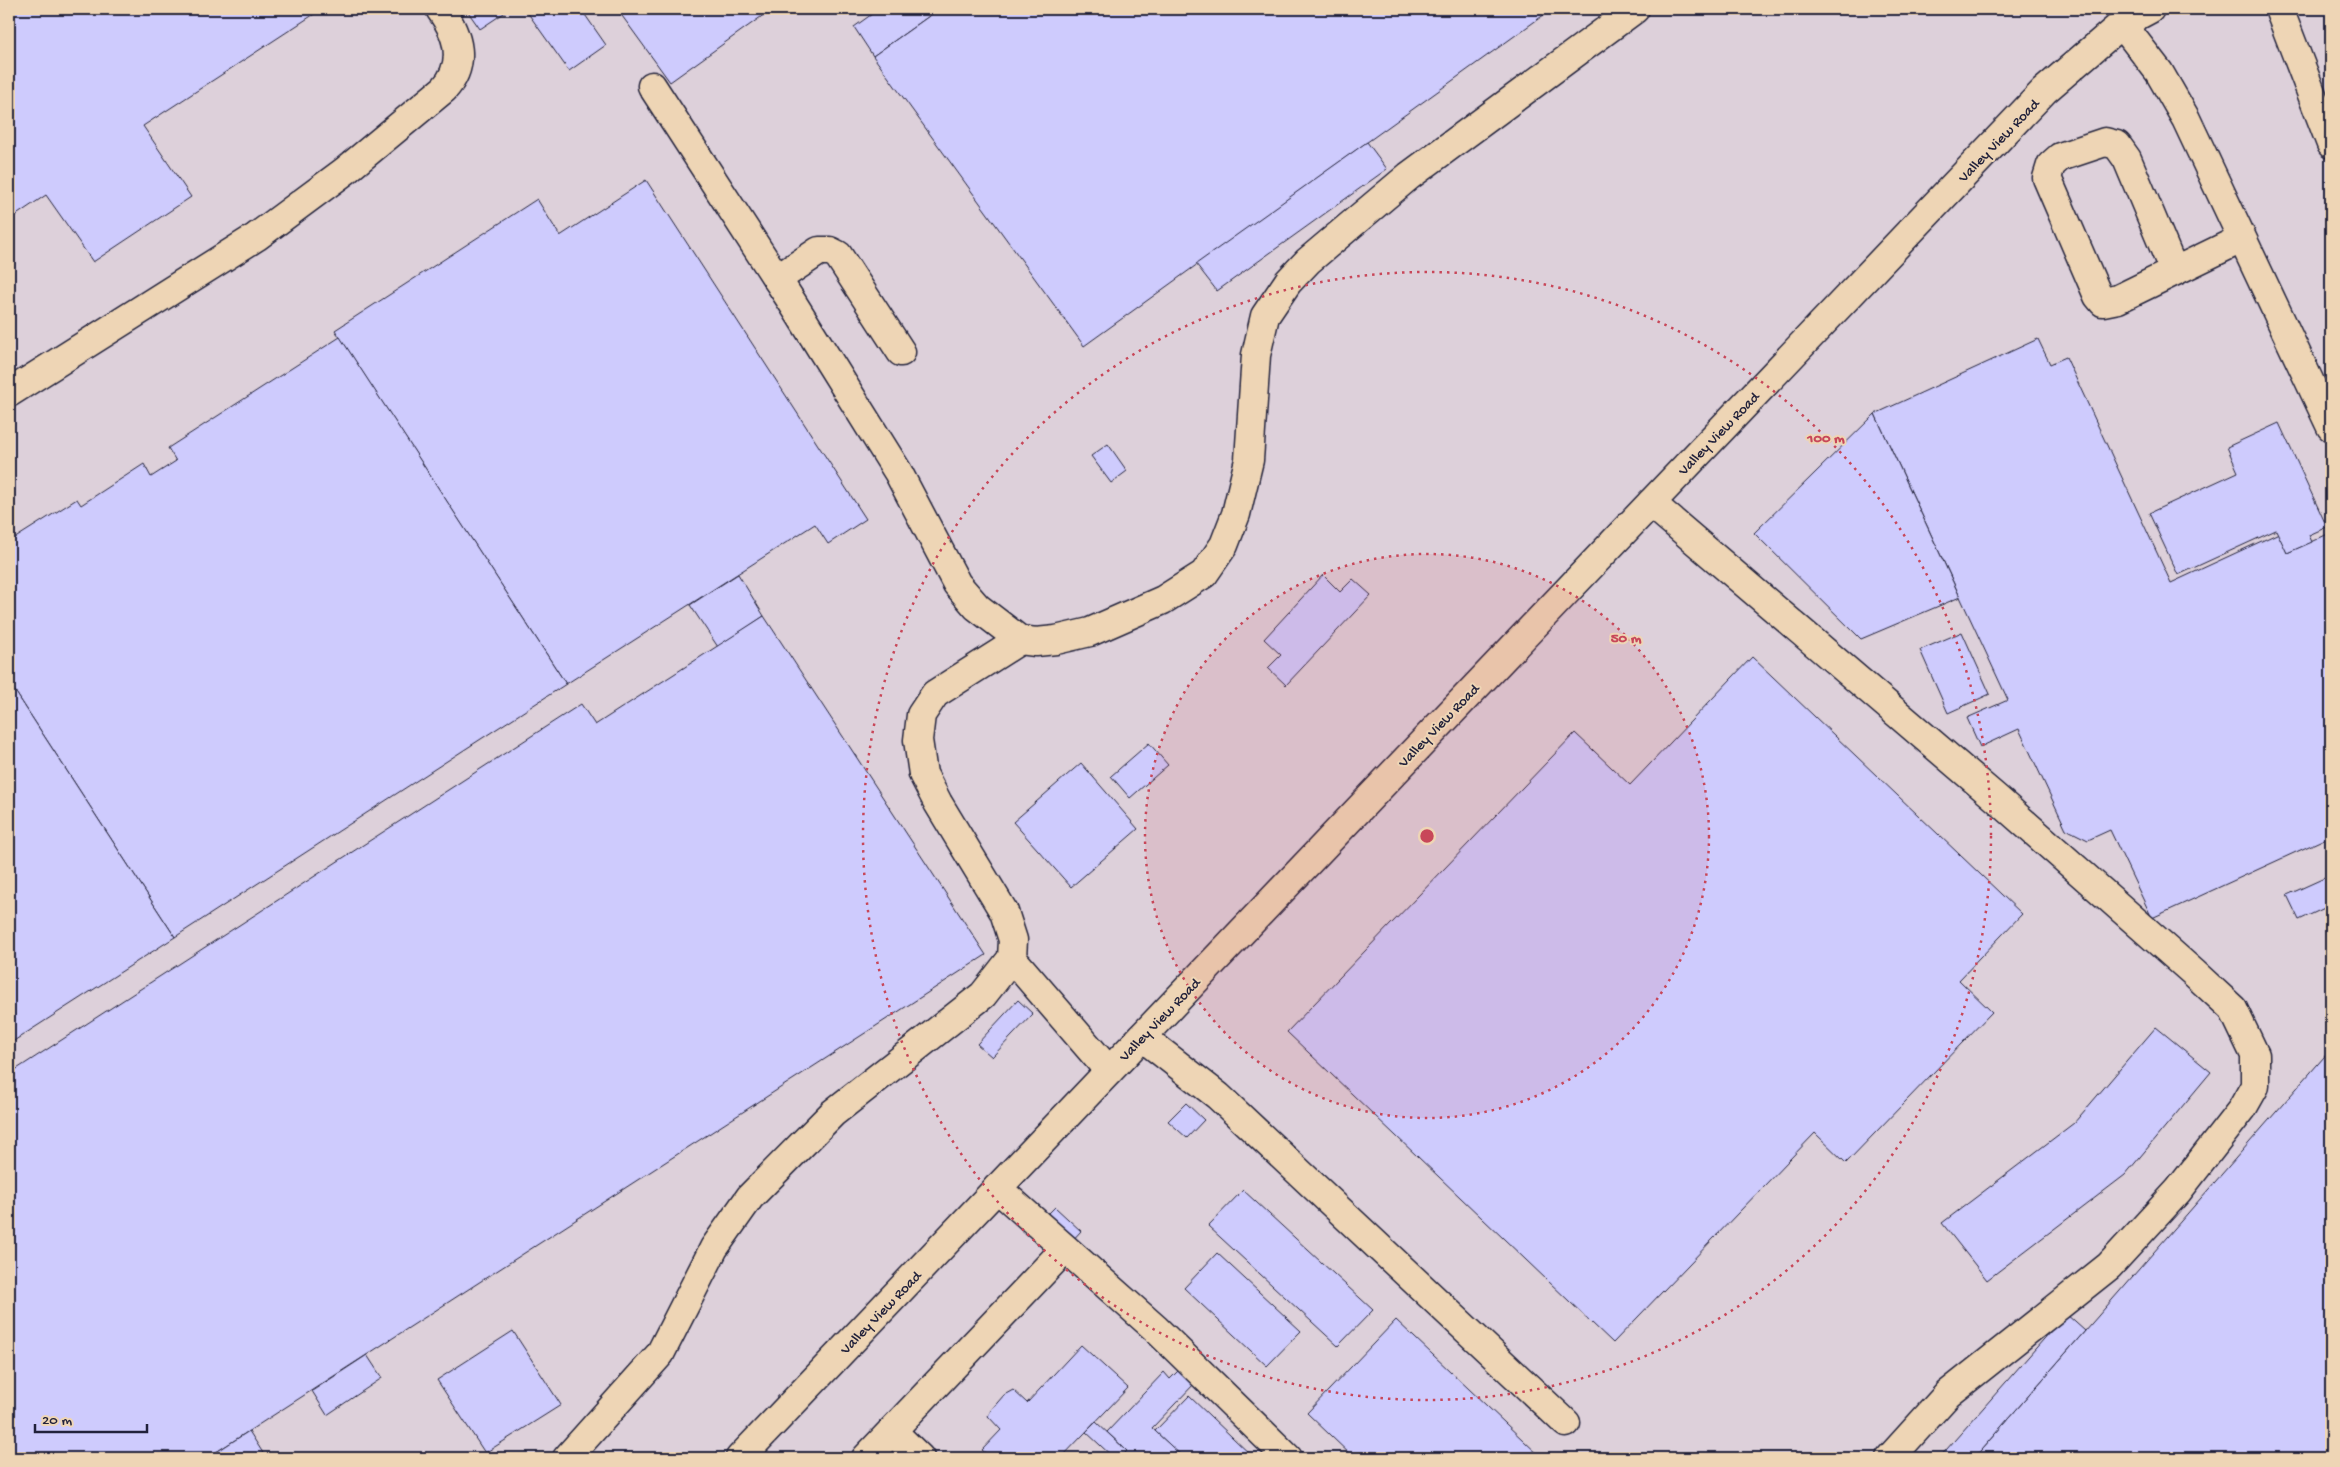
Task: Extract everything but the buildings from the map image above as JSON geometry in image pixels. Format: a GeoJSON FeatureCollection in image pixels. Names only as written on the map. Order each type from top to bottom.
{"type":"FeatureCollection","features":[{"type":"Feature","properties":{"kind":"street"},"geometry":{"type":"LineString","coordinates":[[9,393],[256,237],[345,171],[444,89],[454,78],[459,61],[454,36],[440,9]]}},
{"type":"Feature","properties":{"kind":"street"},"geometry":{"type":"LineString","coordinates":[[652,86],[777,279],[898,472],[957,584],[978,607],[1020,640],[1036,642],[1056,640],[1090,632],[1163,600],[1204,574],[1224,545],[1236,514],[1249,460],[1256,355],[1265,316],[1288,282],[1308,260],[1409,176],[1635,9]]}},
{"type":"Feature","properties":{"kind":"street","name":"Valley View Road"},"geometry":{"type":"LineString","coordinates":[[740,1458],[2044,91],[2122,24],[2150,9]]}},
{"type":"Feature","properties":{"kind":"street"},"geometry":{"type":"LineString","coordinates":[[2279,9],[2331,144]]}},
{"type":"Feature","properties":{"kind":"street"},"geometry":{"type":"LineString","coordinates":[[2122,24],[2172,93],[2331,428]]}},
{"type":"Feature","properties":{"kind":"street"},"geometry":{"type":"LineString","coordinates":[[2174,271],[2127,159],[2117,145],[2105,142],[2060,158],[2052,165],[2047,178],[2098,296],[2103,302],[2118,299],[2240,239]]}},
{"type":"Feature","properties":{"kind":"street"},"geometry":{"type":"LineString","coordinates":[[777,279],[819,251],[830,250],[838,255],[901,352]]}},
{"type":"Feature","properties":{"kind":"street"},"geometry":{"type":"LineString","coordinates":[[1652,503],[1988,791],[2234,1009],[2255,1055],[2255,1086],[2242,1109],[2178,1191],[2109,1266],[1948,1394],[1890,1458]]}},
{"type":"Feature","properties":{"kind":"street"},"geometry":{"type":"LineString","coordinates":[[567,1458],[660,1354],[714,1248],[750,1197],[833,1113],[983,995],[1012,958],[1013,940],[1004,912],[938,804],[924,774],[918,740],[921,715],[935,694],[1020,640]]}},
{"type":"Feature","properties":{"kind":"street"},"geometry":{"type":"LineString","coordinates":[[1012,958],[1109,1071]]}},
{"type":"Feature","properties":{"kind":"street"},"geometry":{"type":"LineString","coordinates":[[1142,1036],[1218,1096],[1566,1423]]}},
{"type":"Feature","properties":{"kind":"street"},"geometry":{"type":"LineString","coordinates":[[997,1188],[1156,1329],[1288,1458]]}},
{"type":"Feature","properties":{"kind":"street"},"geometry":{"type":"LineString","coordinates":[[866,1458],[1065,1249]]}},
{"type":"Feature","properties":{"kind":"street"},"geometry":{"type":"LineString","coordinates":[[892,1431],[920,1458]]}},
{"type":"Feature","properties":{"kind":"shaded area"},"geometry":{"type":"Polygon","coordinates":[[[9,9],[2331,9],[2331,1458],[9,1458],[9,9]]]}}]}
